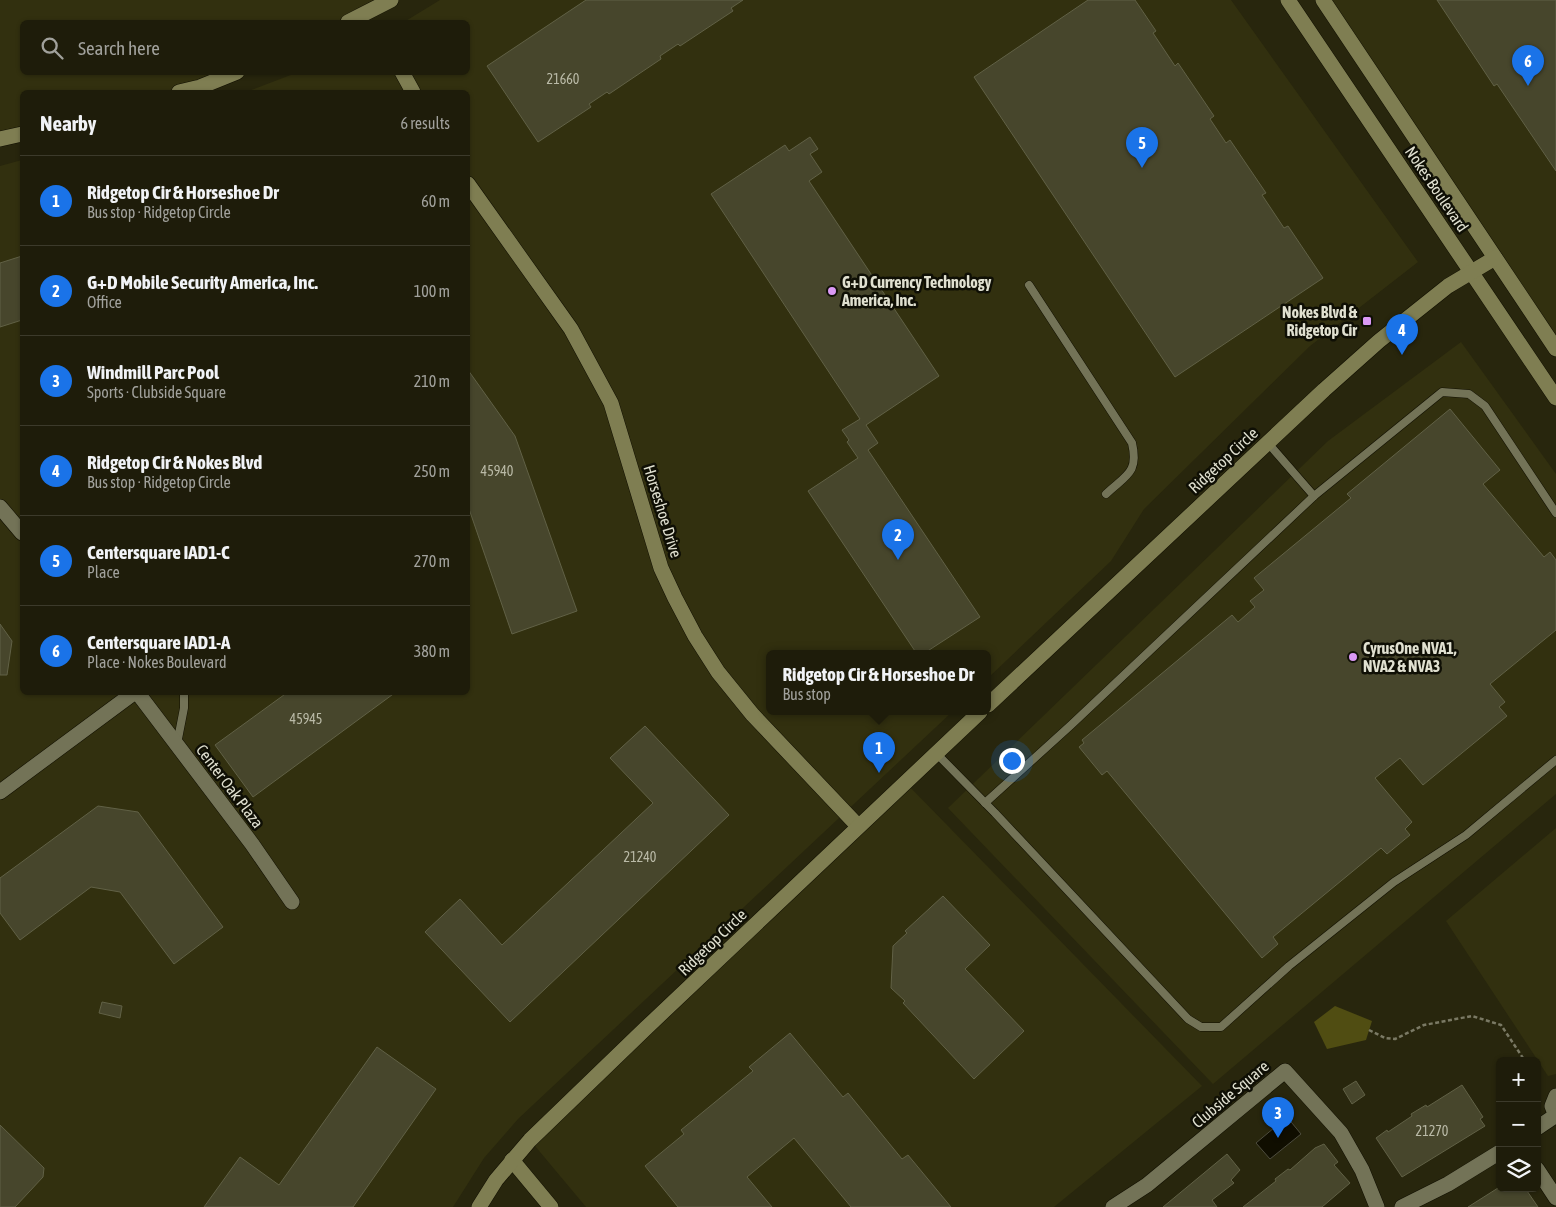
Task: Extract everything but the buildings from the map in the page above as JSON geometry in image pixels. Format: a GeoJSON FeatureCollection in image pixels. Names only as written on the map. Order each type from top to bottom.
{"type":"FeatureCollection","features":[{"type":"Feature","properties":{"kind":"street"},"geometry":{"type":"LineString","coordinates":[[372,18],[391,0]]}},
{"type":"Feature","properties":{"kind":"street","name":"Nokes Boulevard"},"geometry":{"type":"LineString","coordinates":[[1288,0],[1556,398]]}},
{"type":"Feature","properties":{"kind":"street","name":"Nokes Boulevard"},"geometry":{"type":"LineString","coordinates":[[1322,0],[1556,349]]}},
{"type":"Feature","properties":{"kind":"street"},"geometry":{"type":"LineString","coordinates":[[187,90],[230,75]]}},
{"type":"Feature","properties":{"kind":"street"},"geometry":{"type":"LineString","coordinates":[[404,75],[412,90]]}},
{"type":"Feature","properties":{"kind":"street"},"geometry":{"type":"LineString","coordinates":[[0,139],[20,134]]}},
{"type":"Feature","properties":{"kind":"street","name":"Horseshoe Drive"},"geometry":{"type":"LineString","coordinates":[[470,187],[571,329],[611,403],[661,568],[696,636],[718,672],[752,714],[858,826]]}},
{"type":"Feature","properties":{"kind":"street","name":"Ridgetop Circle"},"geometry":{"type":"LineString","coordinates":[[991,702],[1379,341],[1448,286],[1495,258]]}},
{"type":"Feature","properties":{"kind":"street"},"geometry":{"type":"LineString","coordinates":[[0,508],[20,531]]}},
{"type":"Feature","properties":{"kind":"street","name":"Center Oak Plaza"},"geometry":{"type":"LineString","coordinates":[[0,792],[132,695]]}},
{"type":"Feature","properties":{"kind":"street","name":"Center Oak Plaza"},"geometry":{"type":"LineString","coordinates":[[138,695],[257,851],[292,902]]}},
{"type":"Feature","properties":{"kind":"street","name":"Ridgetop Circle"},"geometry":{"type":"LineString","coordinates":[[479,1207],[496,1180],[530,1140],[977,715]]}},
{"type":"Feature","properties":{"kind":"street","name":"Clubside Square"},"geometry":{"type":"LineString","coordinates":[[1113,1207],[1147,1185],[1285,1071],[1341,1133],[1362,1170],[1377,1207]]}},
{"type":"Feature","properties":{"kind":"street"},"geometry":{"type":"LineString","coordinates":[[1541,1125],[1556,1116],[1552,1106],[1556,1096]]}},
{"type":"Feature","properties":{"kind":"street"},"geometry":{"type":"LineString","coordinates":[[1402,1207],[1448,1184],[1496,1154]]}},
{"type":"Feature","properties":{"kind":"street"},"geometry":{"type":"LineString","coordinates":[[512,1160],[551,1207]]}},
{"type":"Feature","properties":{"kind":"street"},"geometry":{"type":"LineString","coordinates":[[1541,1175],[1556,1198]]}},
{"type":"Feature","properties":{"kind":"lane"},"geometry":{"type":"LineString","coordinates":[[1029,285],[1132,443],[1135,456],[1133,468],[1106,494]]}},
{"type":"Feature","properties":{"kind":"lane"},"geometry":{"type":"LineString","coordinates":[[986,803],[1314,496],[1442,392],[1469,394],[1485,406],[1556,513]]}},
{"type":"Feature","properties":{"kind":"lane"},"geometry":{"type":"LineString","coordinates":[[1268,443],[1314,496]]}},
{"type":"Feature","properties":{"kind":"lane"},"geometry":{"type":"LineString","coordinates":[[177,746],[184,708],[184,695]]}},
{"type":"Feature","properties":{"kind":"lane"},"geometry":{"type":"LineString","coordinates":[[936,753],[986,803],[1188,1018],[1201,1027],[1221,1027],[1289,966],[1394,882],[1466,835],[1556,760]]}},
{"type":"Feature","properties":{"kind":"path"},"geometry":{"type":"LineString","coordinates":[[1369,1030],[1385,1038],[1395,1039],[1424,1025],[1472,1016],[1500,1024],[1522,1057]]}},
{"type":"Feature","properties":{"kind":"shaded area"},"geometry":{"type":"Polygon","coordinates":[[[0,0],[391,0],[352,20],[20,20],[20,75],[231,75],[185,90],[20,90],[20,134],[0,139],[0,0]]]}},
{"type":"Feature","properties":{"kind":"shaded area"},"geometry":{"type":"Polygon","coordinates":[[[440,0],[1231,0],[1418,262],[1310,346],[1144,509],[1111,561],[991,675],[991,650],[766,650],[766,715],[949,715],[518,1119],[484,1158],[453,1207],[0,1207],[0,166],[20,161],[20,695],[470,695],[470,90],[251,90],[291,75],[470,75],[470,20],[407,20],[440,0]]]}},
{"type":"Feature","properties":{"kind":"shaded area"},"geometry":{"type":"Polygon","coordinates":[[[1323,0],[1556,0],[1556,349],[1323,0]]]}},
{"type":"Feature","properties":{"kind":"shaded area"},"geometry":{"type":"Polygon","coordinates":[[[1461,342],[1556,474],[1556,794],[1213,1084],[948,808],[1328,441],[1461,342]]]}},
{"type":"Feature","properties":{"kind":"shaded area"},"geometry":{"type":"Polygon","coordinates":[[[905,782],[1202,1086],[1054,1207],[586,1207],[530,1140],[905,782]]]}},
{"type":"Feature","properties":{"kind":"shaded area"},"geometry":{"type":"Polygon","coordinates":[[[1556,828],[1556,1074],[1548,1076],[1541,1065],[1541,1057],[1535,1057],[1446,921],[1556,828]]]}},
{"type":"Feature","properties":{"kind":"shaded area"},"geometry":{"type":"Polygon","coordinates":[[[1335,1006],[1372,1021],[1366,1040],[1327,1049],[1314,1022],[1335,1006]]]}},
{"type":"Feature","properties":{"kind":"shaded area"},"geometry":{"type":"Polygon","coordinates":[[[1287,1117],[1301,1134],[1270,1159],[1256,1143],[1287,1117]]]}},
{"type":"Feature","properties":{"kind":"place","name":"Centersquare IAD1-A"},"geometry":{"type":"Point","coordinates":[1528,86]}},
{"type":"Feature","properties":{"kind":"place","name":"Centersquare IAD1-C"},"geometry":{"type":"Point","coordinates":[1142,168]}},
{"type":"Feature","properties":{"kind":"place","name":"G+D Currency Technology America, Inc."},"geometry":{"type":"Point","coordinates":[832,291]}},
{"type":"Feature","properties":{"kind":"place","name":"Nokes Blvd & Ridgetop Cir"},"geometry":{"type":"Point","coordinates":[1367,321]}},
{"type":"Feature","properties":{"kind":"place","name":"Ridgetop Cir & Nokes Blvd"},"geometry":{"type":"Point","coordinates":[1402,355]}},
{"type":"Feature","properties":{"kind":"place","name":"G+D Mobile Security America, Inc."},"geometry":{"type":"Point","coordinates":[898,560]}},
{"type":"Feature","properties":{"kind":"place","name":"CyrusOne NVA1, NVA2 & NVA3"},"geometry":{"type":"Point","coordinates":[1353,657]}},
{"type":"Feature","properties":{"kind":"place","name":"Ridgetop Cir & Horseshoe Dr"},"geometry":{"type":"Point","coordinates":[879,773]}},
{"type":"Feature","properties":{"kind":"place","name":"Windmill Parc Pool"},"geometry":{"type":"Point","coordinates":[1278,1138]}}]}
